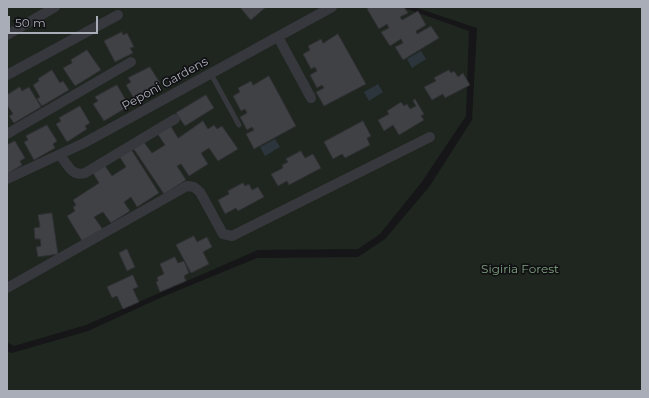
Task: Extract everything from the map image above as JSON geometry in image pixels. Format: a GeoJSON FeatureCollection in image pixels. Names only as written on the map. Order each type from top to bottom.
{"type":"FeatureCollection","features":[{"type":"Feature","properties":{"kind":"street"},"geometry":{"type":"LineString","coordinates":[[7,35],[55,7]]}},
{"type":"Feature","properties":{"kind":"street","name":"Peponi Gardens"},"geometry":{"type":"LineString","coordinates":[[7,179],[60,155],[332,7]]}},
{"type":"Feature","properties":{"kind":"street"},"geometry":{"type":"LineString","coordinates":[[7,75],[118,15]]}},
{"type":"Feature","properties":{"kind":"street"},"geometry":{"type":"LineString","coordinates":[[278,37],[311,98]]}},
{"type":"Feature","properties":{"kind":"street"},"geometry":{"type":"LineString","coordinates":[[7,134],[131,62]]}},
{"type":"Feature","properties":{"kind":"street"},"geometry":{"type":"LineString","coordinates":[[60,155],[74,173],[80,175],[175,119]]}},
{"type":"Feature","properties":{"kind":"street"},"geometry":{"type":"LineString","coordinates":[[7,288],[186,186],[194,187],[200,192],[223,234],[232,236],[430,137]]}},
{"type":"Feature","properties":{"kind":"lane"},"geometry":{"type":"LineString","coordinates":[[211,74],[240,125]]}},
{"type":"Feature","properties":{"kind":"green space"},"geometry":{"type":"Polygon","coordinates":[[[7,7],[402,7],[469,31],[466,116],[421,183],[380,234],[358,249],[258,250],[86,325],[14,346],[7,342],[7,7]]]}},
{"type":"Feature","properties":{"kind":"green space","name":"Sigiria Forest"},"geometry":{"type":"Polygon","coordinates":[[[414,7],[642,7],[642,391],[7,391],[7,351],[12,353],[88,331],[162,297],[257,258],[358,257],[385,239],[429,187],[472,120],[477,28],[414,7]]]}},
{"type":"Feature","properties":{"kind":"shaded area"},"geometry":{"type":"Polygon","coordinates":[[[421,51],[426,59],[412,68],[407,59],[421,51]]]}},
{"type":"Feature","properties":{"kind":"shaded area"},"geometry":{"type":"Polygon","coordinates":[[[378,84],[383,92],[369,101],[364,92],[378,84]]]}},
{"type":"Feature","properties":{"kind":"shaded area"},"geometry":{"type":"Polygon","coordinates":[[[275,139],[280,147],[265,156],[260,147],[275,139]]]}},
{"type":"Feature","properties":{"kind":"building"},"geometry":{"type":"Polygon","coordinates":[[[240,7],[266,7],[251,20],[240,7]]]}},
{"type":"Feature","properties":{"kind":"building"},"geometry":{"type":"Polygon","coordinates":[[[370,7],[404,7],[408,13],[400,17],[402,20],[418,11],[426,25],[416,31],[417,34],[431,26],[439,38],[403,60],[395,47],[403,43],[401,39],[390,46],[381,32],[389,28],[387,24],[379,29],[367,9],[370,7]]]}},
{"type":"Feature","properties":{"kind":"building"},"geometry":{"type":"Polygon","coordinates":[[[122,32],[123,35],[127,33],[134,47],[130,48],[133,53],[115,62],[104,41],[122,32]]]}},
{"type":"Feature","properties":{"kind":"building"},"geometry":{"type":"Polygon","coordinates":[[[338,34],[366,84],[324,106],[316,92],[324,88],[322,85],[317,88],[310,75],[317,71],[315,67],[311,69],[303,54],[310,50],[308,46],[321,39],[323,43],[338,34]]]}},
{"type":"Feature","properties":{"kind":"building"},"geometry":{"type":"Polygon","coordinates":[[[87,50],[101,70],[75,86],[63,68],[72,63],[71,60],[87,50]]]}},
{"type":"Feature","properties":{"kind":"building"},"geometry":{"type":"Polygon","coordinates":[[[150,67],[160,83],[155,86],[157,90],[136,102],[126,85],[131,82],[128,78],[150,67]]]}},
{"type":"Feature","properties":{"kind":"building"},"geometry":{"type":"Polygon","coordinates":[[[52,70],[60,83],[63,81],[69,90],[42,106],[37,99],[40,97],[33,85],[39,81],[38,79],[52,70]]]}},
{"type":"Feature","properties":{"kind":"building"},"geometry":{"type":"Polygon","coordinates":[[[449,70],[451,73],[454,71],[458,77],[463,73],[470,85],[445,98],[443,94],[432,100],[424,87],[436,81],[434,78],[449,70]]]}},
{"type":"Feature","properties":{"kind":"building"},"geometry":{"type":"Polygon","coordinates":[[[269,76],[296,126],[254,149],[246,134],[254,130],[252,127],[247,130],[240,117],[247,113],[245,109],[241,111],[233,96],[240,92],[238,88],[251,81],[253,85],[269,76]]]}},
{"type":"Feature","properties":{"kind":"building"},"geometry":{"type":"Polygon","coordinates":[[[117,85],[127,102],[122,105],[124,109],[104,121],[93,104],[98,101],[95,97],[117,85]]]}},
{"type":"Feature","properties":{"kind":"building"},"geometry":{"type":"Polygon","coordinates":[[[20,87],[22,91],[29,87],[41,107],[14,123],[9,116],[13,114],[7,105],[7,95],[20,87]]]}},
{"type":"Feature","properties":{"kind":"building"},"geometry":{"type":"Polygon","coordinates":[[[206,95],[214,108],[185,126],[176,113],[206,95]]]}},
{"type":"Feature","properties":{"kind":"building"},"geometry":{"type":"Polygon","coordinates":[[[415,99],[424,114],[421,116],[424,120],[399,135],[393,125],[384,131],[378,120],[389,114],[387,111],[401,102],[404,106],[407,104],[410,109],[416,106],[413,101],[415,99]]]}},
{"type":"Feature","properties":{"kind":"building"},"geometry":{"type":"Polygon","coordinates":[[[80,106],[90,123],[85,126],[87,129],[67,142],[56,124],[61,121],[59,118],[80,106]]]}},
{"type":"Feature","properties":{"kind":"building"},"geometry":{"type":"Polygon","coordinates":[[[203,121],[208,129],[214,125],[217,129],[222,126],[238,149],[218,161],[209,148],[201,153],[208,164],[189,176],[181,164],[177,166],[186,180],[164,194],[133,148],[143,141],[152,153],[165,145],[157,133],[170,125],[178,138],[203,121]]]}},
{"type":"Feature","properties":{"kind":"building"},"geometry":{"type":"Polygon","coordinates":[[[363,121],[371,136],[367,138],[370,145],[345,158],[342,154],[333,159],[324,142],[363,121]]]}},
{"type":"Feature","properties":{"kind":"building"},"geometry":{"type":"Polygon","coordinates":[[[47,125],[57,141],[53,144],[55,148],[34,160],[24,142],[28,140],[26,136],[47,125]]]}},
{"type":"Feature","properties":{"kind":"building"},"geometry":{"type":"Polygon","coordinates":[[[15,141],[25,158],[20,161],[22,165],[7,174],[7,145],[15,141]]]}},
{"type":"Feature","properties":{"kind":"building"},"geometry":{"type":"Polygon","coordinates":[[[131,149],[159,193],[137,207],[131,197],[124,202],[130,211],[111,223],[103,212],[94,217],[104,231],[84,244],[67,216],[75,211],[73,207],[76,205],[73,200],[99,183],[93,173],[105,166],[112,176],[126,167],[119,156],[131,149]]]}},
{"type":"Feature","properties":{"kind":"building"},"geometry":{"type":"Polygon","coordinates":[[[301,151],[305,158],[313,154],[321,168],[289,185],[287,181],[278,186],[271,174],[283,168],[282,165],[288,162],[286,159],[301,151]]]}},
{"type":"Feature","properties":{"kind":"building"},"geometry":{"type":"Polygon","coordinates":[[[243,183],[245,186],[249,184],[252,190],[258,187],[264,197],[238,211],[236,208],[225,214],[218,200],[229,194],[228,191],[243,183]]]}},
{"type":"Feature","properties":{"kind":"building"},"geometry":{"type":"Polygon","coordinates":[[[52,213],[58,254],[38,257],[36,247],[41,246],[40,239],[35,239],[34,228],[40,227],[38,215],[52,213]]]}},
{"type":"Feature","properties":{"kind":"building"},"geometry":{"type":"Polygon","coordinates":[[[194,236],[197,242],[207,237],[212,247],[203,252],[209,264],[191,273],[176,245],[194,236]]]}},
{"type":"Feature","properties":{"kind":"building"},"geometry":{"type":"Polygon","coordinates":[[[127,249],[135,267],[127,271],[119,253],[127,249]]]}},
{"type":"Feature","properties":{"kind":"building"},"geometry":{"type":"Polygon","coordinates":[[[175,257],[178,263],[184,261],[189,273],[184,276],[186,281],[160,292],[156,282],[158,281],[157,277],[164,274],[160,264],[175,257]]]}},
{"type":"Feature","properties":{"kind":"building"},"geometry":{"type":"Polygon","coordinates":[[[133,275],[138,287],[133,289],[139,302],[123,309],[117,296],[112,298],[107,287],[133,275]]]}}]}
